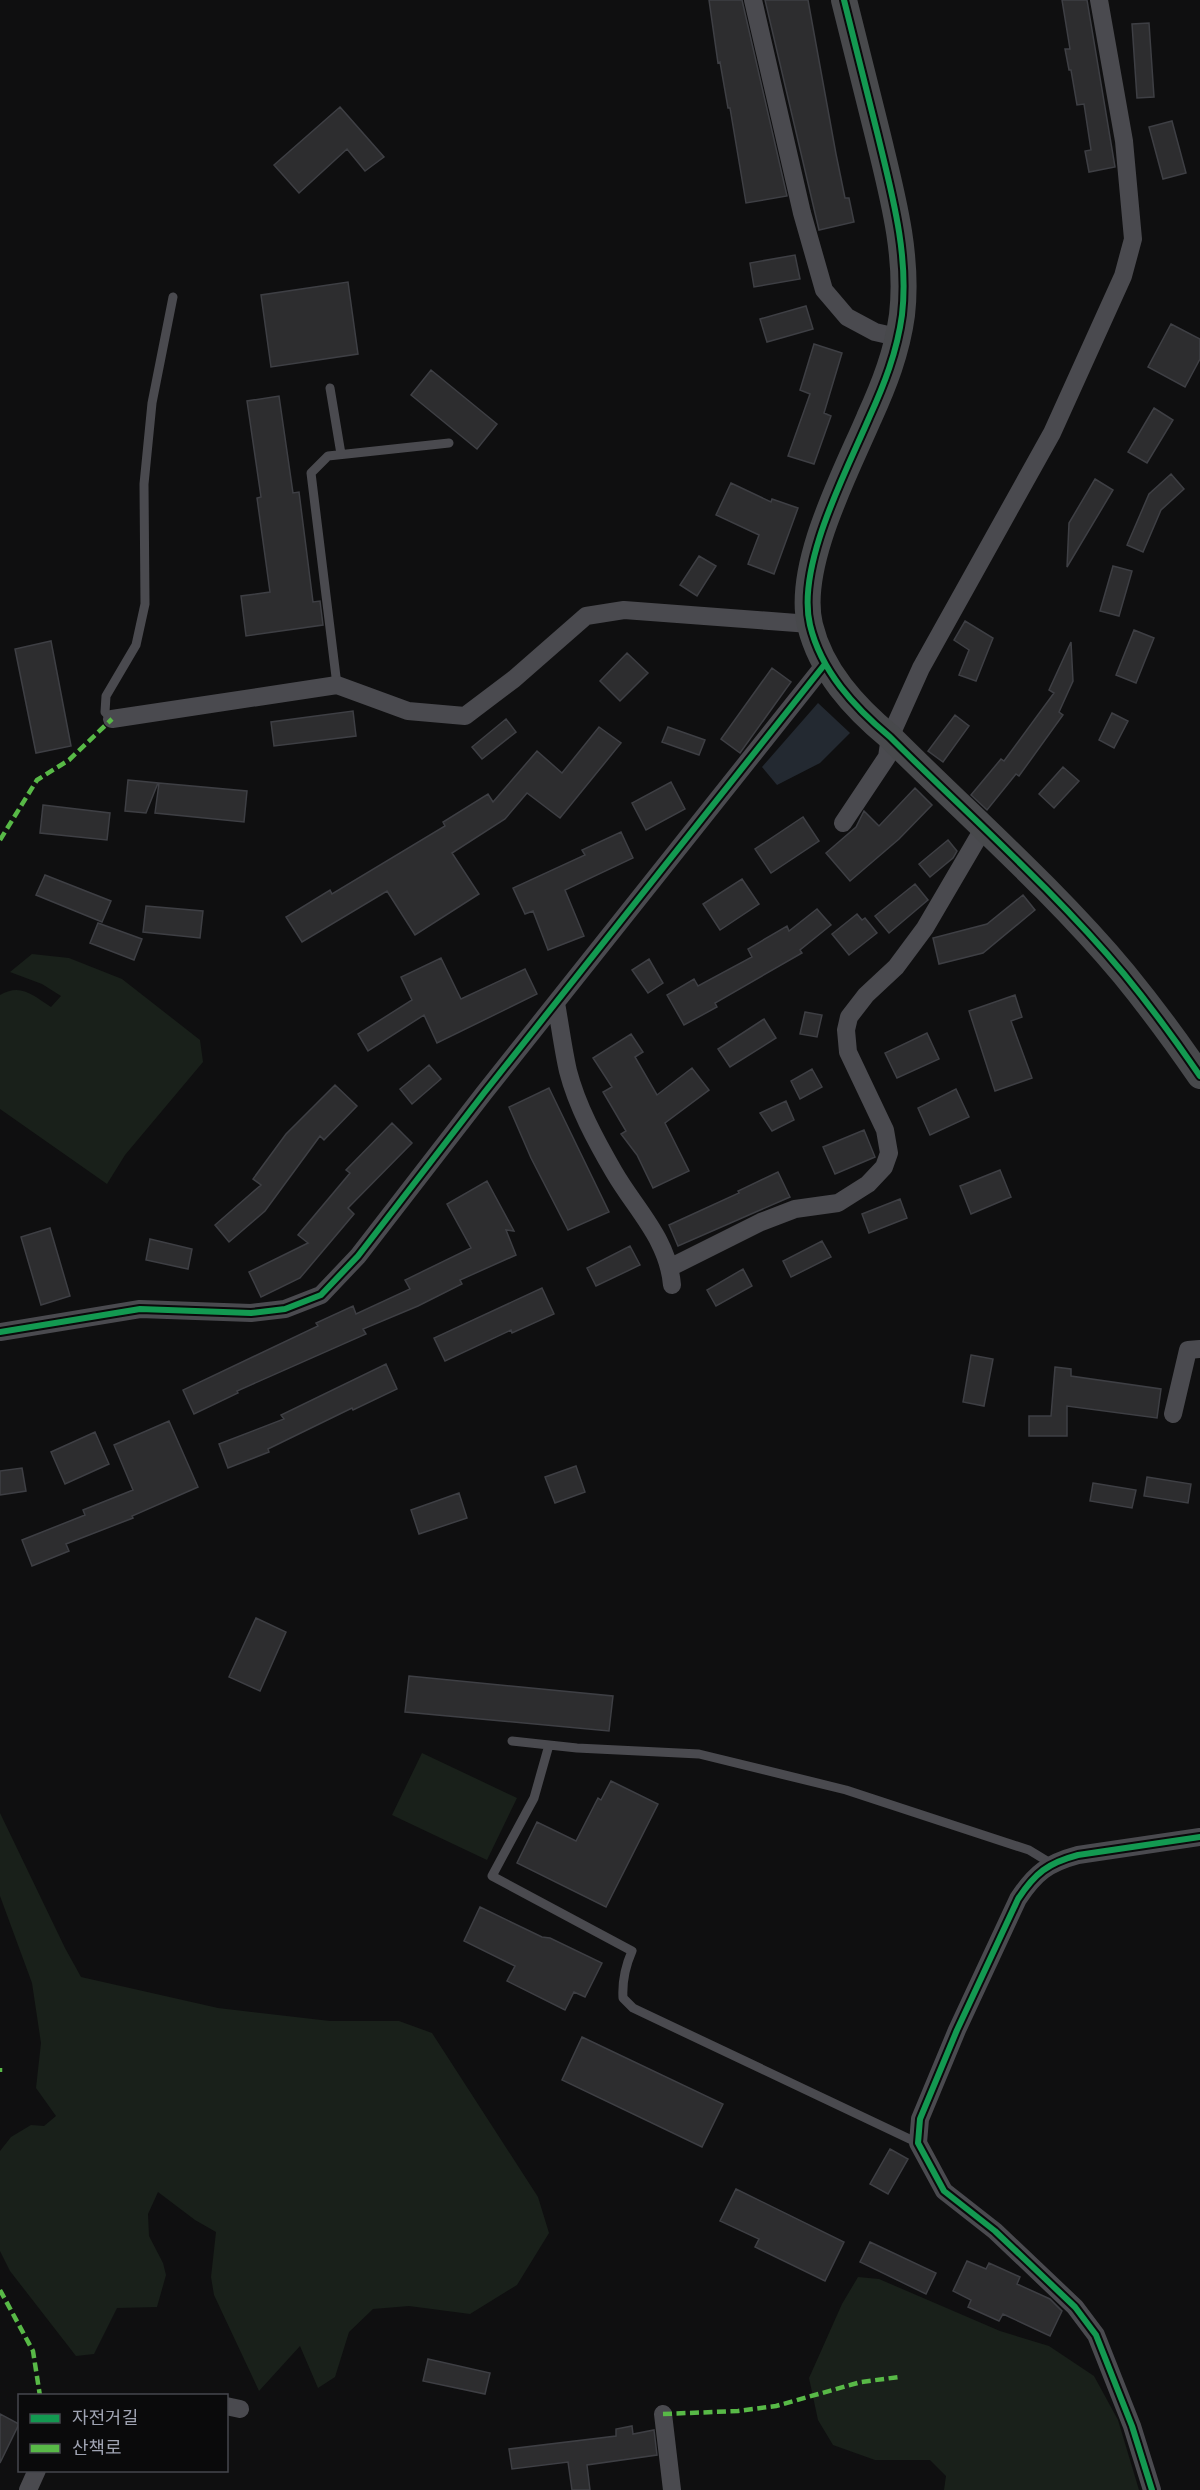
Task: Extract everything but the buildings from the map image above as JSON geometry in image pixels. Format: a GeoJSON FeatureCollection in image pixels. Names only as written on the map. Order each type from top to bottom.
{"type":"FeatureCollection","features":[{"type":"Feature","properties":{"kind":"street"},"geometry":{"type":"LineString","coordinates":[[753,0],[802,213],[824,290],[847,317],[875,332],[897,337]]}},
{"type":"Feature","properties":{"kind":"street"},"geometry":{"type":"LineString","coordinates":[[844,0],[886,171],[903,257],[902,315],[889,373],[828,514],[814,557],[809,596],[810,624],[825,664],[865,716],[890,737],[1048,893],[1123,973],[1172,1035],[1200,1076]]}},
{"type":"Feature","properties":{"kind":"street"},"geometry":{"type":"LineString","coordinates":[[843,823],[887,757],[890,737],[921,668],[1052,433],[1123,276],[1133,239],[1124,141],[1099,0]]}},
{"type":"Feature","properties":{"kind":"street"},"geometry":{"type":"LineString","coordinates":[[112,719],[337,685],[408,711],[465,716],[514,679],[586,616],[624,610],[810,624]]}},
{"type":"Feature","properties":{"kind":"street"},"geometry":{"type":"LineString","coordinates":[[0,1332],[140,1309],[251,1313],[285,1309],[321,1295],[358,1256],[825,664]]}},
{"type":"Feature","properties":{"kind":"street"},"geometry":{"type":"LineString","coordinates":[[556,1003],[568,1071],[580,1107],[614,1174],[654,1229],[672,1276],[761,1222],[795,1209],[838,1203],[868,1184],[884,1167],[888,1153],[885,1130],[848,1052],[846,1030],[849,1017],[866,995],[896,967],[925,928],[983,829]]}},
{"type":"Feature","properties":{"kind":"street"},"geometry":{"type":"LineString","coordinates":[[1173,1414],[1188,1350],[1200,1349]]}},
{"type":"Feature","properties":{"kind":"street"},"geometry":{"type":"LineString","coordinates":[[1152,2490],[1132,2426],[1096,2335],[1075,2307],[995,2231],[944,2191],[918,2143],[920,2119],[957,2030],[1018,1899],[1030,1880],[1059,1860],[1088,1853],[1200,1837]]}},
{"type":"Feature","properties":{"kind":"street"},"geometry":{"type":"LineString","coordinates":[[663,2414],[672,2490]]}},
{"type":"Feature","properties":{"kind":"street"},"geometry":{"type":"LineString","coordinates":[[28,2490],[35,2472]]}},
{"type":"Feature","properties":{"kind":"lane"},"geometry":{"type":"LineString","coordinates":[[112,719],[105,712],[106,696],[136,645],[146,604],[144,484],[152,402],[173,297]]}},
{"type":"Feature","properties":{"kind":"lane"},"geometry":{"type":"LineString","coordinates":[[330,388],[341,454]]}},
{"type":"Feature","properties":{"kind":"lane"},"geometry":{"type":"LineString","coordinates":[[337,685],[311,473],[328,456],[449,443]]}},
{"type":"Feature","properties":{"kind":"lane"},"geometry":{"type":"LineString","coordinates":[[512,1741],[699,1754],[846,1790],[1029,1850],[1052,1864]]}},
{"type":"Feature","properties":{"kind":"lane"},"geometry":{"type":"LineString","coordinates":[[549,1745],[534,1798],[492,1876],[632,1951],[626,1965],[622,1986],[623,1998],[633,2008],[918,2143]]}},
{"type":"Feature","properties":{"kind":"shaded area"},"geometry":{"type":"Polygon","coordinates":[[[818,703],[850,733],[820,763],[777,785],[762,767],[818,703]]]}},
{"type":"Feature","properties":{"kind":"shaded area"},"geometry":{"type":"Polygon","coordinates":[[[32,954],[69,958],[122,979],[200,1040],[203,1062],[125,1155],[107,1184],[0,1109],[0,995],[20,990],[51,1007],[61,996],[42,984],[10,972],[32,954]]]}},
{"type":"Feature","properties":{"kind":"shaded area"},"geometry":{"type":"Polygon","coordinates":[[[422,1753],[517,1798],[487,1860],[392,1815],[422,1753]]]}},
{"type":"Feature","properties":{"kind":"shaded area"},"geometry":{"type":"Polygon","coordinates":[[[0,1813],[81,1977],[218,2008],[330,2021],[399,2021],[432,2033],[538,2197],[549,2233],[517,2285],[470,2314],[409,2306],[373,2309],[349,2332],[335,2377],[318,2388],[300,2346],[259,2391],[214,2295],[211,2277],[216,2232],[195,2220],[158,2192],[148,2214],[149,2236],[163,2263],[166,2275],[157,2307],[117,2308],[94,2354],[76,2356],[10,2271],[0,2251],[0,2151],[11,2137],[31,2125],[44,2126],[56,2116],[36,2088],[41,2043],[32,1983],[0,1896],[0,1813]]]}},
{"type":"Feature","properties":{"kind":"shaded area"},"geometry":{"type":"Polygon","coordinates":[[[858,2277],[879,2279],[1000,2331],[1049,2346],[1094,2376],[1118,2420],[1139,2490],[944,2490],[946,2476],[930,2460],[875,2460],[833,2445],[818,2420],[809,2378],[842,2304],[858,2277]]]}},
{"type":"Feature","properties":{"kind":"marked path"},"geometry":{"type":"LineString","coordinates":[[0,840],[37,780],[69,760],[112,719]]}},
{"type":"Feature","properties":{"kind":"marked path"},"geometry":{"type":"LineString","coordinates":[[0,2290],[33,2351],[40,2394]]}},
{"type":"Feature","properties":{"kind":"marked path"},"geometry":{"type":"LineString","coordinates":[[663,2414],[738,2411],[776,2406],[861,2382],[899,2377]]}},
{"type":"Feature","properties":{"kind":"cycle path"},"geometry":{"type":"LineString","coordinates":[[844,0],[894,202],[901,247],[904,292],[900,329],[889,368],[816,548],[810,575],[808,601],[810,625],[815,642],[831,673],[852,701],[1010,853],[1097,943],[1134,986],[1200,1076]]}},
{"type":"Feature","properties":{"kind":"cycle path"},"geometry":{"type":"LineString","coordinates":[[0,1332],[140,1309],[251,1313],[285,1309],[321,1295],[358,1256],[484,1093],[825,664]]}},
{"type":"Feature","properties":{"kind":"cycle path"},"geometry":{"type":"LineString","coordinates":[[1152,2490],[1132,2426],[1096,2335],[1075,2307],[995,2231],[944,2191],[918,2143],[920,2119],[957,2030],[1018,1899],[1030,1882],[1050,1866],[1078,1855],[1200,1837]]}}]}
